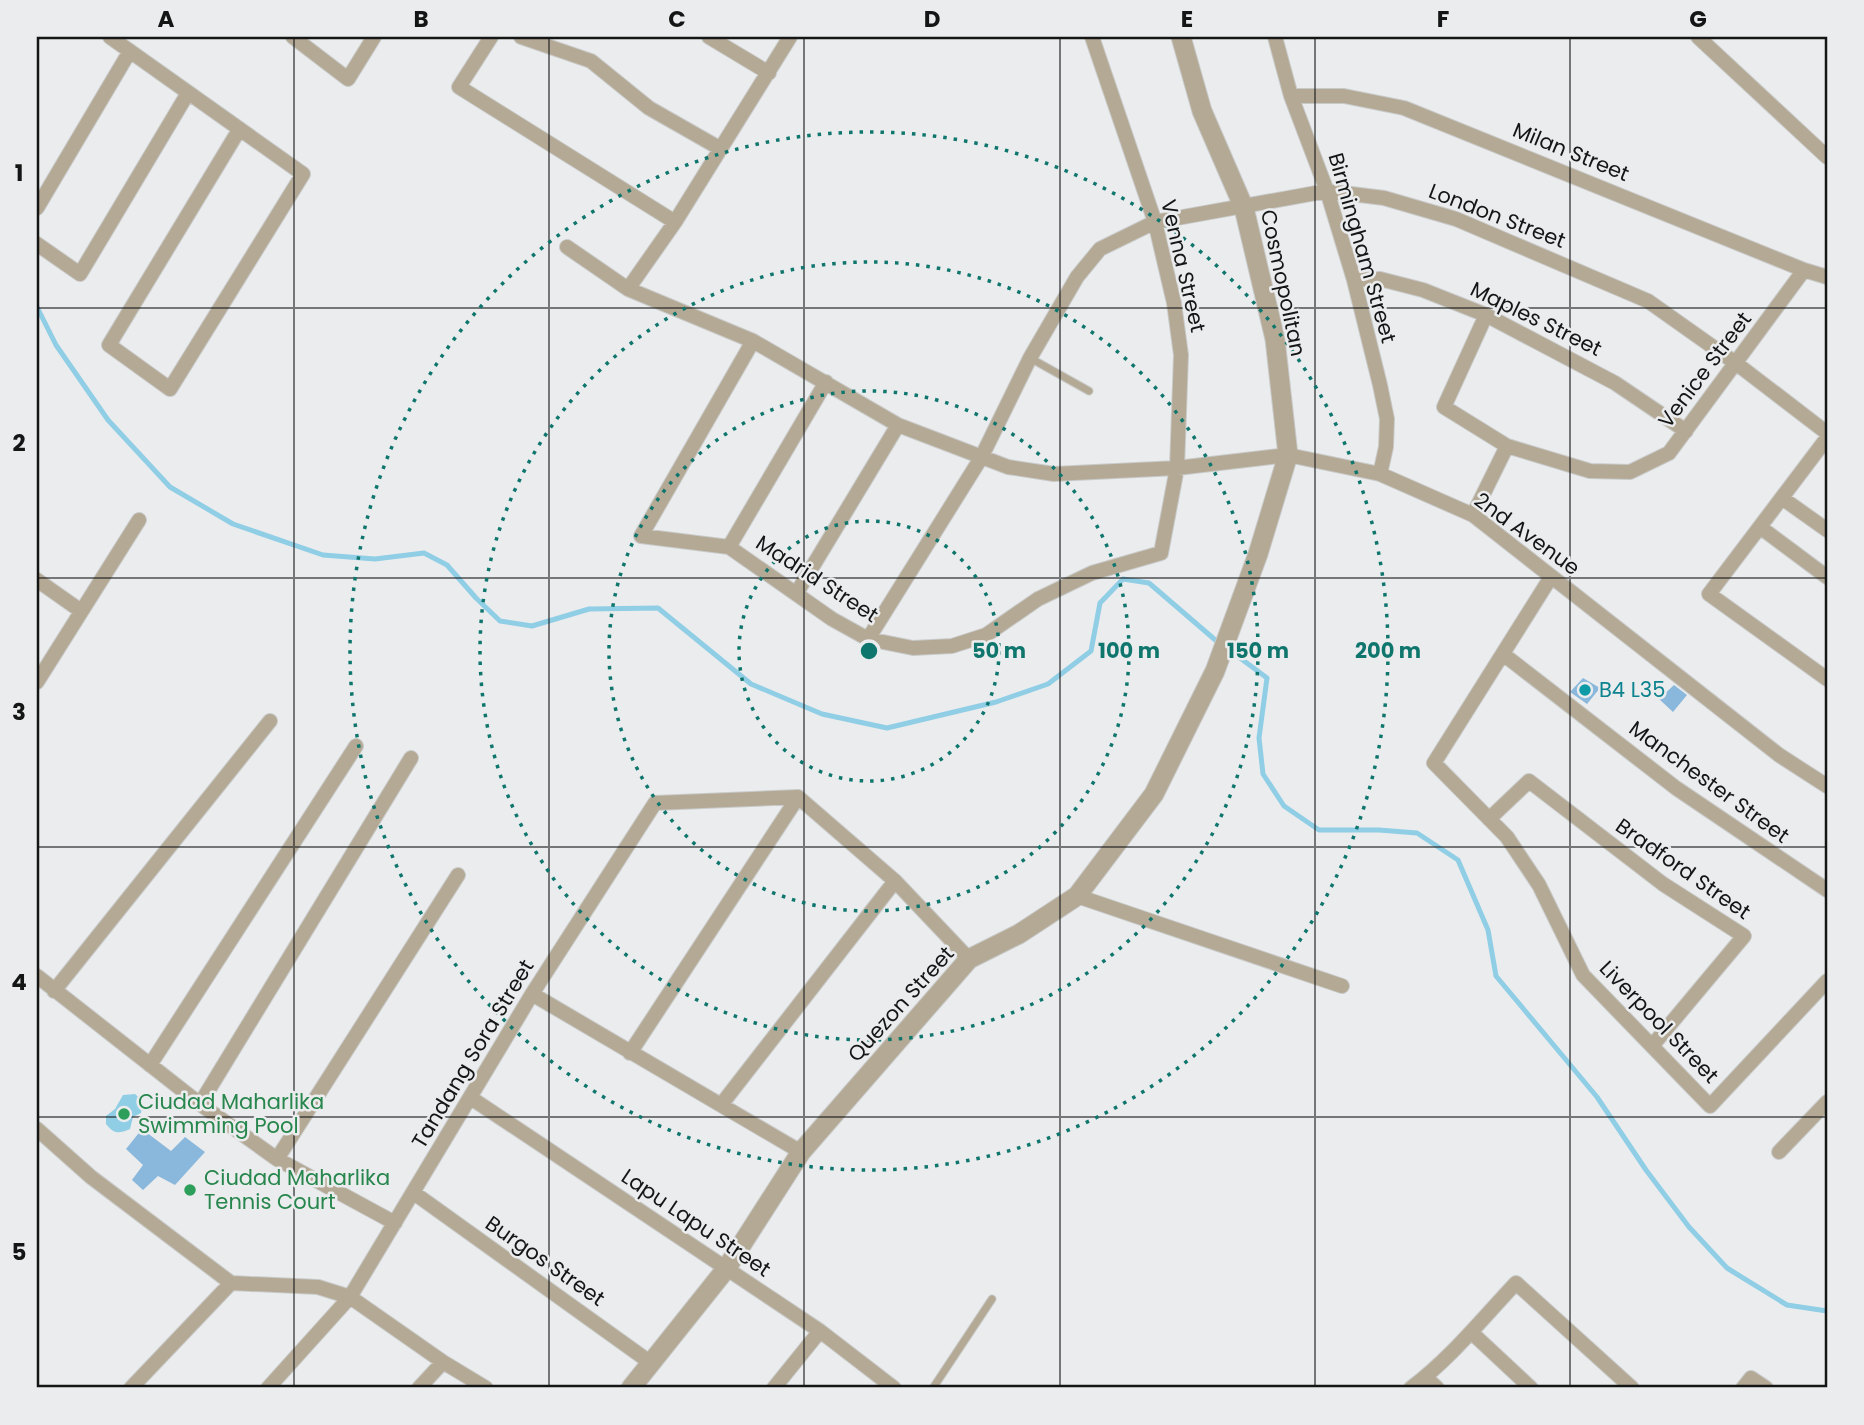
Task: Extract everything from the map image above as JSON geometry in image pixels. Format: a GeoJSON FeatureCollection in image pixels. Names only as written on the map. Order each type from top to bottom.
{"type":"FeatureCollection","features":[{"type":"Feature","properties":{"kind":"street"},"geometry":{"type":"LineString","coordinates":[[110,37],[303,174],[170,389],[109,345],[239,130]]}},
{"type":"Feature","properties":{"kind":"street"},"geometry":{"type":"LineString","coordinates":[[293,37],[348,79],[374,37]]}},
{"type":"Feature","properties":{"kind":"street"},"geometry":{"type":"LineString","coordinates":[[491,37],[460,87],[675,222]]}},
{"type":"Feature","properties":{"kind":"street"},"geometry":{"type":"LineString","coordinates":[[521,37],[591,61],[649,108],[721,149]]}},
{"type":"Feature","properties":{"kind":"street"},"geometry":{"type":"LineString","coordinates":[[709,37],[769,73]]}},
{"type":"Feature","properties":{"kind":"street"},"geometry":{"type":"LineString","coordinates":[[628,289],[675,222],[790,37]]}},
{"type":"Feature","properties":{"kind":"street","name":"Venna Street"},"geometry":{"type":"LineString","coordinates":[[1093,37],[1155,222],[1174,303],[1181,355],[1177,468],[1161,553]]}},
{"type":"Feature","properties":{"kind":"street","name":"Cosmopolitan"},"geometry":{"type":"LineString","coordinates":[[1181,37],[1202,111],[1244,208],[1275,340],[1288,455],[1258,554],[1215,671]]}},
{"type":"Feature","properties":{"kind":"street","name":"Birmingham Street"},"geometry":{"type":"LineString","coordinates":[[1275,37],[1291,96],[1327,191],[1354,280],[1387,419],[1386,447],[1380,474]]}},
{"type":"Feature","properties":{"kind":"street"},"geometry":{"type":"LineString","coordinates":[[1698,37],[1827,157]]}},
{"type":"Feature","properties":{"kind":"street"},"geometry":{"type":"LineString","coordinates":[[37,208],[130,51]]}},
{"type":"Feature","properties":{"kind":"street"},"geometry":{"type":"LineString","coordinates":[[37,244],[80,274],[188,93]]}},
{"type":"Feature","properties":{"kind":"street","name":"Milan Street"},"geometry":{"type":"LineString","coordinates":[[1291,96],[1344,96],[1404,108],[1804,270],[1827,276]]}},
{"type":"Feature","properties":{"kind":"street","name":"London Street"},"geometry":{"type":"LineString","coordinates":[[868,639],[981,458],[1030,358],[1077,277],[1100,249],[1155,222],[1327,191],[1384,198],[1469,224],[1648,301],[1737,364],[1827,433]]}},
{"type":"Feature","properties":{"kind":"street","name":"2nd Avenue"},"geometry":{"type":"LineString","coordinates":[[567,247],[628,289],[753,341],[898,425],[1008,467],[1054,474],[1177,468],[1288,455],[1380,474],[1474,515],[1779,755],[1827,786]]}},
{"type":"Feature","properties":{"kind":"street","name":"Venice Street"},"geometry":{"type":"LineString","coordinates":[[1486,315],[1444,407],[1507,446],[1590,471],[1630,472],[1669,453],[1804,270]]}},
{"type":"Feature","properties":{"kind":"street","name":"Maples Street"},"geometry":{"type":"LineString","coordinates":[[1354,280],[1380,279],[1423,290],[1486,315],[1615,383],[1685,431]]}},
{"type":"Feature","properties":{"kind":"street","name":"Madrid Street"},"geometry":{"type":"LineString","coordinates":[[753,341],[641,536],[729,547],[796,594],[868,639],[913,648],[952,646],[986,635],[1038,599],[1092,573],[1161,553]]}},
{"type":"Feature","properties":{"kind":"street"},"geometry":{"type":"LineString","coordinates":[[729,547],[826,382]]}},
{"type":"Feature","properties":{"kind":"street"},"geometry":{"type":"LineString","coordinates":[[796,594],[898,425]]}},
{"type":"Feature","properties":{"kind":"street"},"geometry":{"type":"LineString","coordinates":[[1827,438],[1709,594],[1827,678]]}},
{"type":"Feature","properties":{"kind":"street"},"geometry":{"type":"LineString","coordinates":[[1474,515],[1507,446]]}},
{"type":"Feature","properties":{"kind":"street"},"geometry":{"type":"LineString","coordinates":[[1782,498],[1827,530]]}},
{"type":"Feature","properties":{"kind":"street"},"geometry":{"type":"LineString","coordinates":[[37,682],[139,520]]}},
{"type":"Feature","properties":{"kind":"street"},"geometry":{"type":"LineString","coordinates":[[1760,527],[1827,577]]}},
{"type":"Feature","properties":{"kind":"street"},"geometry":{"type":"LineString","coordinates":[[1503,654],[1551,577]]}},
{"type":"Feature","properties":{"kind":"street"},"geometry":{"type":"LineString","coordinates":[[37,580],[80,611]]}},
{"type":"Feature","properties":{"kind":"street","name":"Liverpool Street"},"geometry":{"type":"LineString","coordinates":[[1503,654],[1434,763],[1507,837],[1539,885],[1583,975],[1710,1106],[1827,981]]}},
{"type":"Feature","properties":{"kind":"street","name":"Manchester Street"},"geometry":{"type":"LineString","coordinates":[[1503,654],[1676,788],[1827,890]]}},
{"type":"Feature","properties":{"kind":"street","name":"Quezon Street"},"geometry":{"type":"LineString","coordinates":[[631,1388],[726,1269],[801,1152],[969,959],[1018,934],[1077,896],[1154,794],[1215,671]]}},
{"type":"Feature","properties":{"kind":"street"},"geometry":{"type":"LineString","coordinates":[[54,991],[270,720]]}},
{"type":"Feature","properties":{"kind":"street"},"geometry":{"type":"LineString","coordinates":[[150,1065],[356,746]]}},
{"type":"Feature","properties":{"kind":"street"},"geometry":{"type":"LineString","coordinates":[[200,1104],[411,758]]}},
{"type":"Feature","properties":{"kind":"street","name":"Bradford Street"},"geometry":{"type":"LineString","coordinates":[[1489,819],[1529,781],[1663,884],[1744,936],[1652,1046]]}},
{"type":"Feature","properties":{"kind":"street"},"geometry":{"type":"LineString","coordinates":[[630,1053],[798,797],[895,881],[969,959]]}},
{"type":"Feature","properties":{"kind":"street","name":"Tandang Sora Street"},"geometry":{"type":"LineString","coordinates":[[268,1388],[350,1297],[532,994],[655,803],[798,797]]}},
{"type":"Feature","properties":{"kind":"street"},"geometry":{"type":"LineString","coordinates":[[277,1159],[458,875]]}},
{"type":"Feature","properties":{"kind":"street"},"geometry":{"type":"LineString","coordinates":[[721,1105],[895,881]]}},
{"type":"Feature","properties":{"kind":"street"},"geometry":{"type":"LineString","coordinates":[[1077,896],[1342,986]]}},
{"type":"Feature","properties":{"kind":"street"},"geometry":{"type":"LineString","coordinates":[[37,976],[200,1104],[277,1159],[395,1223]]}},
{"type":"Feature","properties":{"kind":"street"},"geometry":{"type":"LineString","coordinates":[[532,994],[801,1152]]}},
{"type":"Feature","properties":{"kind":"street","name":"Lapu Lapu Street"},"geometry":{"type":"LineString","coordinates":[[471,1098],[820,1331],[894,1388]]}},
{"type":"Feature","properties":{"kind":"street"},"geometry":{"type":"LineString","coordinates":[[1779,1152],[1827,1102]]}},
{"type":"Feature","properties":{"kind":"street"},"geometry":{"type":"LineString","coordinates":[[37,1129],[92,1177],[231,1283],[318,1287],[350,1297],[443,1362],[486,1388]]}},
{"type":"Feature","properties":{"kind":"street","name":"Burgos Street"},"geometry":{"type":"LineString","coordinates":[[414,1193],[651,1363]]}},
{"type":"Feature","properties":{"kind":"street"},"geometry":{"type":"LineString","coordinates":[[131,1388],[231,1283]]}},
{"type":"Feature","properties":{"kind":"street"},"geometry":{"type":"LineString","coordinates":[[1411,1388],[1426,1377],[1471,1332],[1516,1283],[1632,1388]]}},
{"type":"Feature","properties":{"kind":"street"},"geometry":{"type":"LineString","coordinates":[[774,1388],[820,1331]]}},
{"type":"Feature","properties":{"kind":"street"},"geometry":{"type":"LineString","coordinates":[[1471,1332],[1531,1388]]}},
{"type":"Feature","properties":{"kind":"street"},"geometry":{"type":"LineString","coordinates":[[419,1388],[443,1362]]}},
{"type":"Feature","properties":{"kind":"street"},"geometry":{"type":"LineString","coordinates":[[1426,1377],[1437,1388]]}},
{"type":"Feature","properties":{"kind":"street"},"geometry":{"type":"LineString","coordinates":[[1747,1383],[1766,1388]]}},
{"type":"Feature","properties":{"kind":"lane"},"geometry":{"type":"LineString","coordinates":[[1030,358],[1089,391]]}},
{"type":"Feature","properties":{"kind":"lane"},"geometry":{"type":"LineString","coordinates":[[933,1388],[992,1299]]}},
{"type":"Feature","properties":{"kind":"water","name":"Ciudad Maharlika Swimming Pool"},"geometry":{"type":"Polygon","coordinates":[[[135,1094],[143,1101],[141,1113],[133,1117],[130,1129],[114,1131],[106,1124],[106,1116],[115,1109],[123,1095],[135,1094]]]}},
{"type":"Feature","properties":{"kind":"building","name":"B4 L35"},"geometry":{"type":"Polygon","coordinates":[[[1583,678],[1600,688],[1587,704],[1570,692],[1583,678]]]}},
{"type":"Feature","properties":{"kind":"building"},"geometry":{"type":"Polygon","coordinates":[[[1674,685],[1687,695],[1673,712],[1659,699],[1674,685]]]}},
{"type":"Feature","properties":{"kind":"building"},"geometry":{"type":"Polygon","coordinates":[[[142,1129],[171,1151],[185,1137],[205,1152],[175,1185],[158,1176],[143,1190],[132,1180],[143,1165],[126,1149],[142,1129]]]}},
{"type":"Feature","properties":{"kind":"waterway"},"geometry":{"type":"LineString","coordinates":[[37,307],[56,345],[108,420],[170,487],[233,524],[323,555],[375,559],[424,553],[447,565],[500,621],[532,626],[589,609],[658,608],[751,684],[822,714],[887,728],[996,702],[1048,684],[1091,651],[1100,603],[1123,579],[1149,583],[1220,644]]}},
{"type":"Feature","properties":{"kind":"waterway"},"geometry":{"type":"LineString","coordinates":[[1228,649],[1267,678],[1259,738],[1263,774],[1284,806],[1319,830],[1417,833],[1458,860],[1488,930],[1496,976],[1597,1097],[1646,1170],[1689,1227],[1727,1268],[1787,1305],[1827,1311]]}},
{"type":"Feature","properties":{"kind":"place","name":"B4 L35"},"geometry":{"type":"Point","coordinates":[1585,690]}},
{"type":"Feature","properties":{"kind":"place","name":"Ciudad Maharlika Swimming Pool"},"geometry":{"type":"Point","coordinates":[124,1114]}},
{"type":"Feature","properties":{"kind":"place","name":"Ciudad Maharlika Tennis Court"},"geometry":{"type":"Point","coordinates":[190,1190]}}]}
